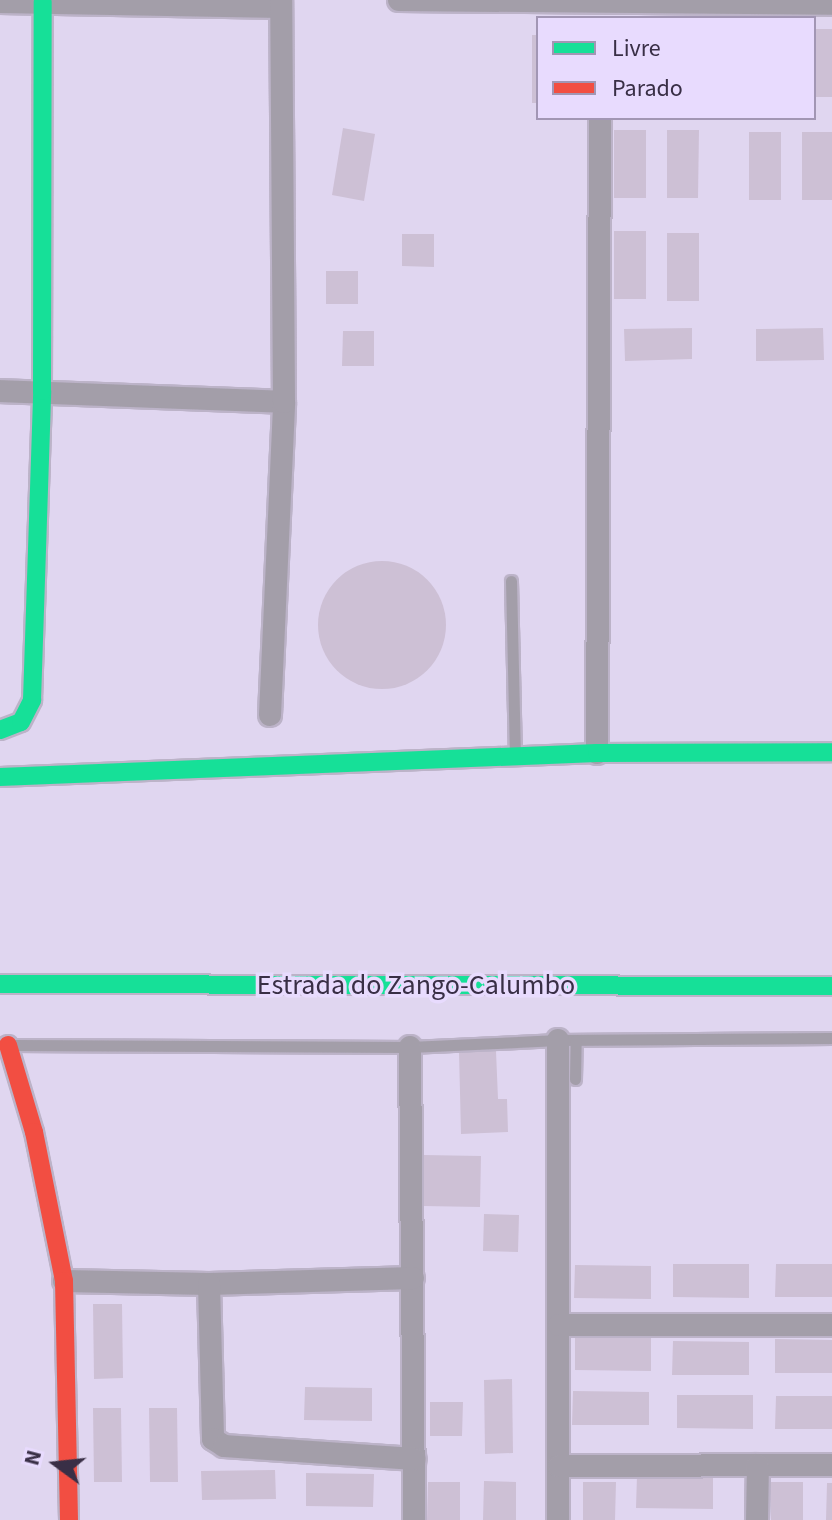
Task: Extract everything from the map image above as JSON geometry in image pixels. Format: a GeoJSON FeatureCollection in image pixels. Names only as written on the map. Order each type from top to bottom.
{"type":"FeatureCollection","features":[{"type":"Feature","properties":{"kind":"main road"},"geometry":{"type":"LineString","coordinates":[[0,730],[21,722],[32,700],[42,391],[43,2]]}},
{"type":"Feature","properties":{"kind":"main road"},"geometry":{"type":"LineString","coordinates":[[0,777],[597,753],[832,752]]}},
{"type":"Feature","properties":{"kind":"main road","name":"Estrada do Zango-Calumbo"},"geometry":{"type":"LineString","coordinates":[[0,984],[436,987],[708,983],[832,986]]}},
{"type":"Feature","properties":{"kind":"main road"},"geometry":{"type":"LineString","coordinates":[[4,1045],[34,1132],[64,1281],[69,1520]]}},
{"type":"Feature","properties":{"kind":"street"},"geometry":{"type":"LineString","coordinates":[[399,0],[600,7],[747,1],[832,4]]}},
{"type":"Feature","properties":{"kind":"street"},"geometry":{"type":"LineString","coordinates":[[0,2],[281,3],[284,402],[270,715]]}},
{"type":"Feature","properties":{"kind":"street"},"geometry":{"type":"LineString","coordinates":[[597,753],[600,120]]}},
{"type":"Feature","properties":{"kind":"street"},"geometry":{"type":"LineString","coordinates":[[0,391],[284,402]]}},
{"type":"Feature","properties":{"kind":"street"},"geometry":{"type":"LineString","coordinates":[[558,1520],[559,1325],[567,1040]]}},
{"type":"Feature","properties":{"kind":"street"},"geometry":{"type":"LineString","coordinates":[[410,1047],[414,1520]]}},
{"type":"Feature","properties":{"kind":"street"},"geometry":{"type":"LineString","coordinates":[[64,1281],[209,1284],[413,1278]]}},
{"type":"Feature","properties":{"kind":"street"},"geometry":{"type":"LineString","coordinates":[[209,1284],[213,1439],[224,1446],[415,1459]]}},
{"type":"Feature","properties":{"kind":"street"},"geometry":{"type":"LineString","coordinates":[[559,1325],[832,1325]]}},
{"type":"Feature","properties":{"kind":"street"},"geometry":{"type":"LineString","coordinates":[[757,1520],[758,1465]]}},
{"type":"Feature","properties":{"kind":"street"},"geometry":{"type":"LineString","coordinates":[[559,1466],[832,1465]]}},
{"type":"Feature","properties":{"kind":"lane"},"geometry":{"type":"LineString","coordinates":[[511,581],[515,757]]}},
{"type":"Feature","properties":{"kind":"lane"},"geometry":{"type":"LineString","coordinates":[[4,1045],[410,1047],[567,1040],[832,1038]]}},
{"type":"Feature","properties":{"kind":"lane"},"geometry":{"type":"LineString","coordinates":[[567,1040],[575,1079]]}},
{"type":"Feature","properties":{"kind":"building"},"geometry":{"type":"Polygon","coordinates":[[[816,29],[832,29],[832,97],[816,97],[816,29]]]}},
{"type":"Feature","properties":{"kind":"building"},"geometry":{"type":"Polygon","coordinates":[[[532,35],[536,35],[536,103],[532,103],[532,35]]]}},
{"type":"Feature","properties":{"kind":"building"},"geometry":{"type":"Polygon","coordinates":[[[343,128],[375,134],[364,201],[332,195],[343,128]]]}},
{"type":"Feature","properties":{"kind":"building"},"geometry":{"type":"Polygon","coordinates":[[[614,130],[646,130],[646,198],[614,198],[614,130]]]}},
{"type":"Feature","properties":{"kind":"building"},"geometry":{"type":"Polygon","coordinates":[[[667,130],[699,130],[698,198],[667,198],[667,130]]]}},
{"type":"Feature","properties":{"kind":"building"},"geometry":{"type":"Polygon","coordinates":[[[749,132],[781,132],[781,200],[749,200],[749,132]]]}},
{"type":"Feature","properties":{"kind":"building"},"geometry":{"type":"Polygon","coordinates":[[[802,132],[832,132],[832,200],[802,200],[802,132]]]}},
{"type":"Feature","properties":{"kind":"building"},"geometry":{"type":"Polygon","coordinates":[[[614,231],[646,231],[646,299],[614,299],[614,231]]]}},
{"type":"Feature","properties":{"kind":"building"},"geometry":{"type":"Polygon","coordinates":[[[667,233],[699,233],[699,301],[667,301],[667,233]]]}},
{"type":"Feature","properties":{"kind":"building"},"geometry":{"type":"Polygon","coordinates":[[[402,234],[434,234],[434,267],[402,266],[402,234]]]}},
{"type":"Feature","properties":{"kind":"building"},"geometry":{"type":"Polygon","coordinates":[[[326,271],[358,271],[358,304],[326,304],[326,271]]]}},
{"type":"Feature","properties":{"kind":"building"},"geometry":{"type":"Polygon","coordinates":[[[692,328],[692,359],[625,361],[624,329],[692,328]]]}},
{"type":"Feature","properties":{"kind":"building"},"geometry":{"type":"Polygon","coordinates":[[[823,328],[824,360],[756,361],[756,329],[823,328]]]}},
{"type":"Feature","properties":{"kind":"building"},"geometry":{"type":"Polygon","coordinates":[[[343,331],[374,331],[374,366],[342,366],[343,331]]]}},
{"type":"Feature","properties":{"kind":"building"},"geometry":{"type":"Polygon","coordinates":[[[382,561],[406,566],[427,580],[441,601],[446,625],[441,649],[427,670],[406,684],[382,689],[358,684],[337,670],[323,649],[318,625],[323,601],[337,580],[358,566],[382,561]]]}},
{"type":"Feature","properties":{"kind":"building"},"geometry":{"type":"Polygon","coordinates":[[[496,1051],[498,1099],[507,1099],[508,1132],[461,1134],[459,1052],[496,1051]]]}},
{"type":"Feature","properties":{"kind":"building"},"geometry":{"type":"Polygon","coordinates":[[[424,1155],[481,1156],[480,1207],[423,1206],[424,1155]]]}},
{"type":"Feature","properties":{"kind":"building"},"geometry":{"type":"Polygon","coordinates":[[[484,1214],[519,1215],[518,1252],[483,1251],[484,1214]]]}},
{"type":"Feature","properties":{"kind":"building"},"geometry":{"type":"Polygon","coordinates":[[[673,1264],[749,1264],[749,1298],[673,1297],[673,1264]]]}},
{"type":"Feature","properties":{"kind":"building"},"geometry":{"type":"Polygon","coordinates":[[[776,1264],[832,1264],[832,1297],[775,1297],[776,1264]]]}},
{"type":"Feature","properties":{"kind":"building"},"geometry":{"type":"Polygon","coordinates":[[[575,1265],[651,1266],[651,1299],[574,1298],[575,1265]]]}},
{"type":"Feature","properties":{"kind":"building"},"geometry":{"type":"Polygon","coordinates":[[[93,1304],[122,1304],[123,1378],[94,1379],[93,1304]]]}},
{"type":"Feature","properties":{"kind":"building"},"geometry":{"type":"Polygon","coordinates":[[[575,1337],[651,1338],[651,1371],[575,1370],[575,1337]]]}},
{"type":"Feature","properties":{"kind":"building"},"geometry":{"type":"Polygon","coordinates":[[[775,1339],[832,1340],[832,1373],[775,1373],[775,1339]]]}},
{"type":"Feature","properties":{"kind":"building"},"geometry":{"type":"Polygon","coordinates":[[[673,1341],[749,1342],[749,1375],[672,1375],[673,1341]]]}},
{"type":"Feature","properties":{"kind":"building"},"geometry":{"type":"Polygon","coordinates":[[[512,1379],[513,1453],[485,1454],[484,1380],[512,1379]]]}},
{"type":"Feature","properties":{"kind":"building"},"geometry":{"type":"Polygon","coordinates":[[[305,1387],[372,1388],[372,1421],[304,1420],[305,1387]]]}},
{"type":"Feature","properties":{"kind":"building"},"geometry":{"type":"Polygon","coordinates":[[[573,1391],[649,1392],[649,1425],[572,1425],[573,1391]]]}},
{"type":"Feature","properties":{"kind":"building"},"geometry":{"type":"Polygon","coordinates":[[[677,1395],[753,1395],[753,1429],[677,1428],[677,1395]]]}},
{"type":"Feature","properties":{"kind":"building"},"geometry":{"type":"Polygon","coordinates":[[[776,1396],[832,1396],[832,1429],[775,1429],[776,1396]]]}},
{"type":"Feature","properties":{"kind":"building"},"geometry":{"type":"Polygon","coordinates":[[[430,1402],[463,1402],[462,1436],[430,1436],[430,1402]]]}},
{"type":"Feature","properties":{"kind":"building"},"geometry":{"type":"Polygon","coordinates":[[[93,1408],[121,1408],[122,1482],[94,1482],[93,1408]]]}},
{"type":"Feature","properties":{"kind":"building"},"geometry":{"type":"Polygon","coordinates":[[[149,1408],[177,1408],[178,1482],[150,1482],[149,1408]]]}},
{"type":"Feature","properties":{"kind":"building"},"geometry":{"type":"Polygon","coordinates":[[[275,1470],[276,1499],[202,1500],[201,1471],[275,1470]]]}},
{"type":"Feature","properties":{"kind":"building"},"geometry":{"type":"Polygon","coordinates":[[[306,1473],[374,1474],[373,1507],[306,1506],[306,1473]]]}},
{"type":"Feature","properties":{"kind":"building"},"geometry":{"type":"Polygon","coordinates":[[[637,1475],[713,1476],[713,1509],[636,1508],[637,1475]]]}},
{"type":"Feature","properties":{"kind":"building"},"geometry":{"type":"Polygon","coordinates":[[[484,1481],[516,1482],[516,1520],[483,1520],[484,1481]]]}},
{"type":"Feature","properties":{"kind":"building"},"geometry":{"type":"Polygon","coordinates":[[[428,1482],[460,1482],[460,1520],[427,1520],[428,1482]]]}},
{"type":"Feature","properties":{"kind":"building"},"geometry":{"type":"Polygon","coordinates":[[[583,1482],[616,1482],[615,1520],[583,1520],[583,1482]]]}},
{"type":"Feature","properties":{"kind":"building"},"geometry":{"type":"Polygon","coordinates":[[[771,1482],[803,1482],[803,1520],[771,1520],[771,1482]]]}},
{"type":"Feature","properties":{"kind":"building"},"geometry":{"type":"Polygon","coordinates":[[[827,1483],[832,1483],[832,1520],[826,1520],[827,1483]]]}},
{"type":"Feature","properties":{"kind":"traffic: fast"},"geometry":{"type":"LineString","coordinates":[[0,730],[21,722],[32,700],[42,391],[43,2]]}},
{"type":"Feature","properties":{"kind":"traffic: fast"},"geometry":{"type":"LineString","coordinates":[[0,777],[597,753],[832,752]]}},
{"type":"Feature","properties":{"kind":"traffic: fast"},"geometry":{"type":"LineString","coordinates":[[0,984],[832,986]]}},
{"type":"Feature","properties":{"kind":"traffic: jam"},"geometry":{"type":"LineString","coordinates":[[8,1045],[34,1132],[64,1281],[69,1520]]}}]}
